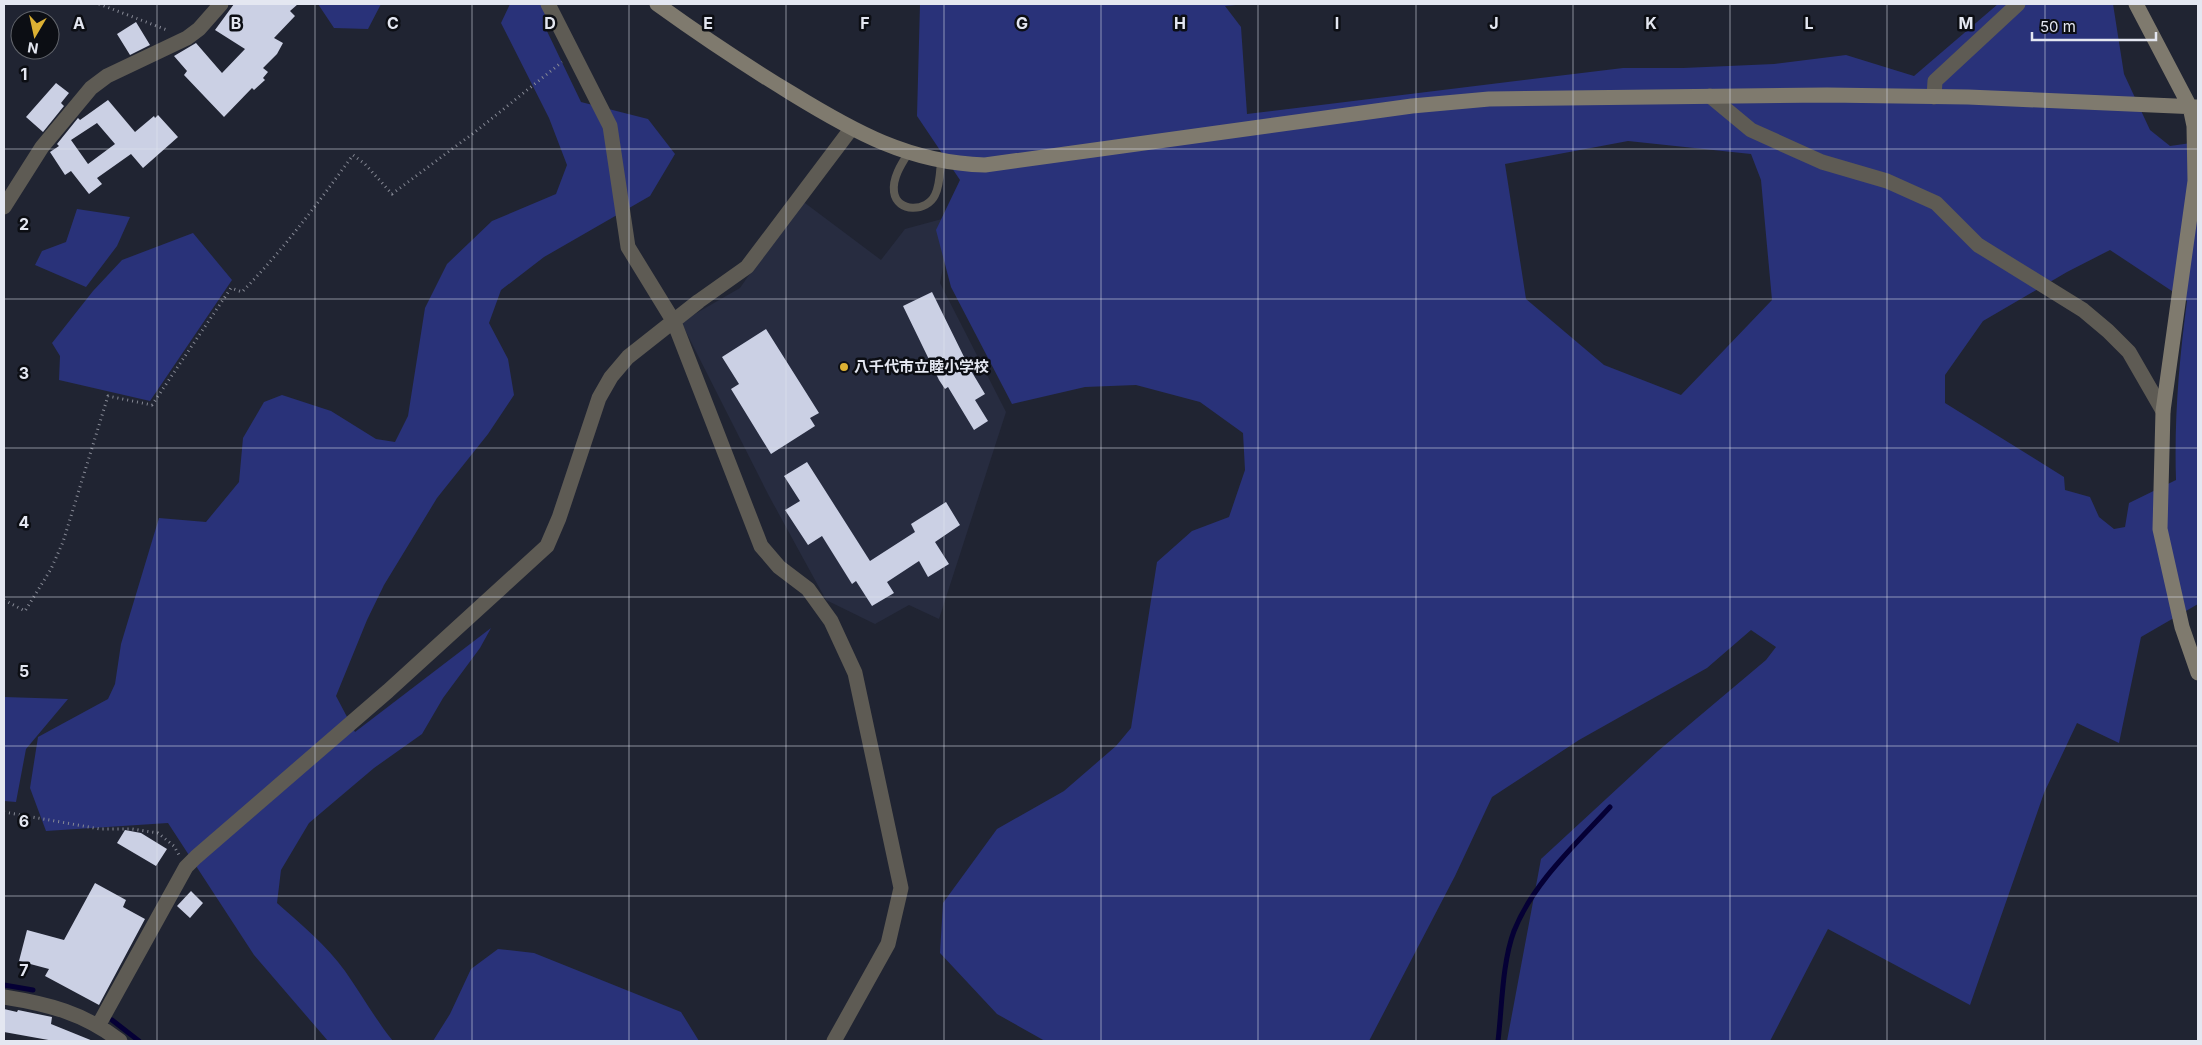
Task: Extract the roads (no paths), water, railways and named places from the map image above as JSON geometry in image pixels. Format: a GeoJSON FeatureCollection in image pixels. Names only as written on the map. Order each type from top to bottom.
{"type":"FeatureCollection","features":[{"type":"Feature","properties":{"kind":"street"},"geometry":{"type":"LineString","coordinates":[[4,207],[42,147],[91,88],[107,76],[186,38],[199,29],[221,4]]}},
{"type":"Feature","properties":{"kind":"street"},"geometry":{"type":"LineString","coordinates":[[548,4],[610,126],[628,247],[674,322],[761,546],[779,567],[808,589],[831,621],[855,673],[901,888],[888,944],[834,1041]]}},
{"type":"Feature","properties":{"kind":"street"},"geometry":{"type":"LineString","coordinates":[[657,4],[720,49],[851,129],[909,152],[941,161],[985,165],[1412,106],[1489,99],[1710,96],[1934,97],[2194,107]]}},
{"type":"Feature","properties":{"kind":"street"},"geometry":{"type":"LineString","coordinates":[[1934,97],[1935,81],[2018,4]]}},
{"type":"Feature","properties":{"kind":"street"},"geometry":{"type":"LineString","coordinates":[[2136,4],[2194,107],[2195,181],[2163,411],[2160,530],[2182,628],[2198,673]]}},
{"type":"Feature","properties":{"kind":"street"},"geometry":{"type":"LineString","coordinates":[[1710,96],[1751,130],[1822,162],[1887,181],[1936,204],[1978,245],[2083,310],[2108,331],[2129,352],[2163,411]]}},
{"type":"Feature","properties":{"kind":"street"},"geometry":{"type":"LineString","coordinates":[[98,1026],[186,867],[388,691],[547,546],[559,518],[599,398],[611,377],[628,357],[699,301],[747,268],[851,129]]}},
{"type":"Feature","properties":{"kind":"street"},"geometry":{"type":"LineString","coordinates":[[4,997],[59,1007],[98,1026],[120,1041]]}},
{"type":"Feature","properties":{"kind":"lane"},"geometry":{"type":"LineString","coordinates":[[909,152],[900,167],[894,191],[897,199],[910,208],[922,207],[935,196],[941,161]]}},
{"type":"Feature","properties":{"kind":"waterway"},"geometry":{"type":"LineString","coordinates":[[1498,1041],[1507,957],[1514,931],[1522,913],[1556,865],[1610,807]]}},
{"type":"Feature","properties":{"kind":"waterway"},"geometry":{"type":"LineString","coordinates":[[4,985],[33,990]]}},
{"type":"Feature","properties":{"kind":"waterway"},"geometry":{"type":"LineString","coordinates":[[112,1020],[139,1041]]}},
{"type":"Feature","properties":{"kind":"place","name":"八千代市立睦小学校"},"geometry":{"type":"Point","coordinates":[844,367]}}]}
